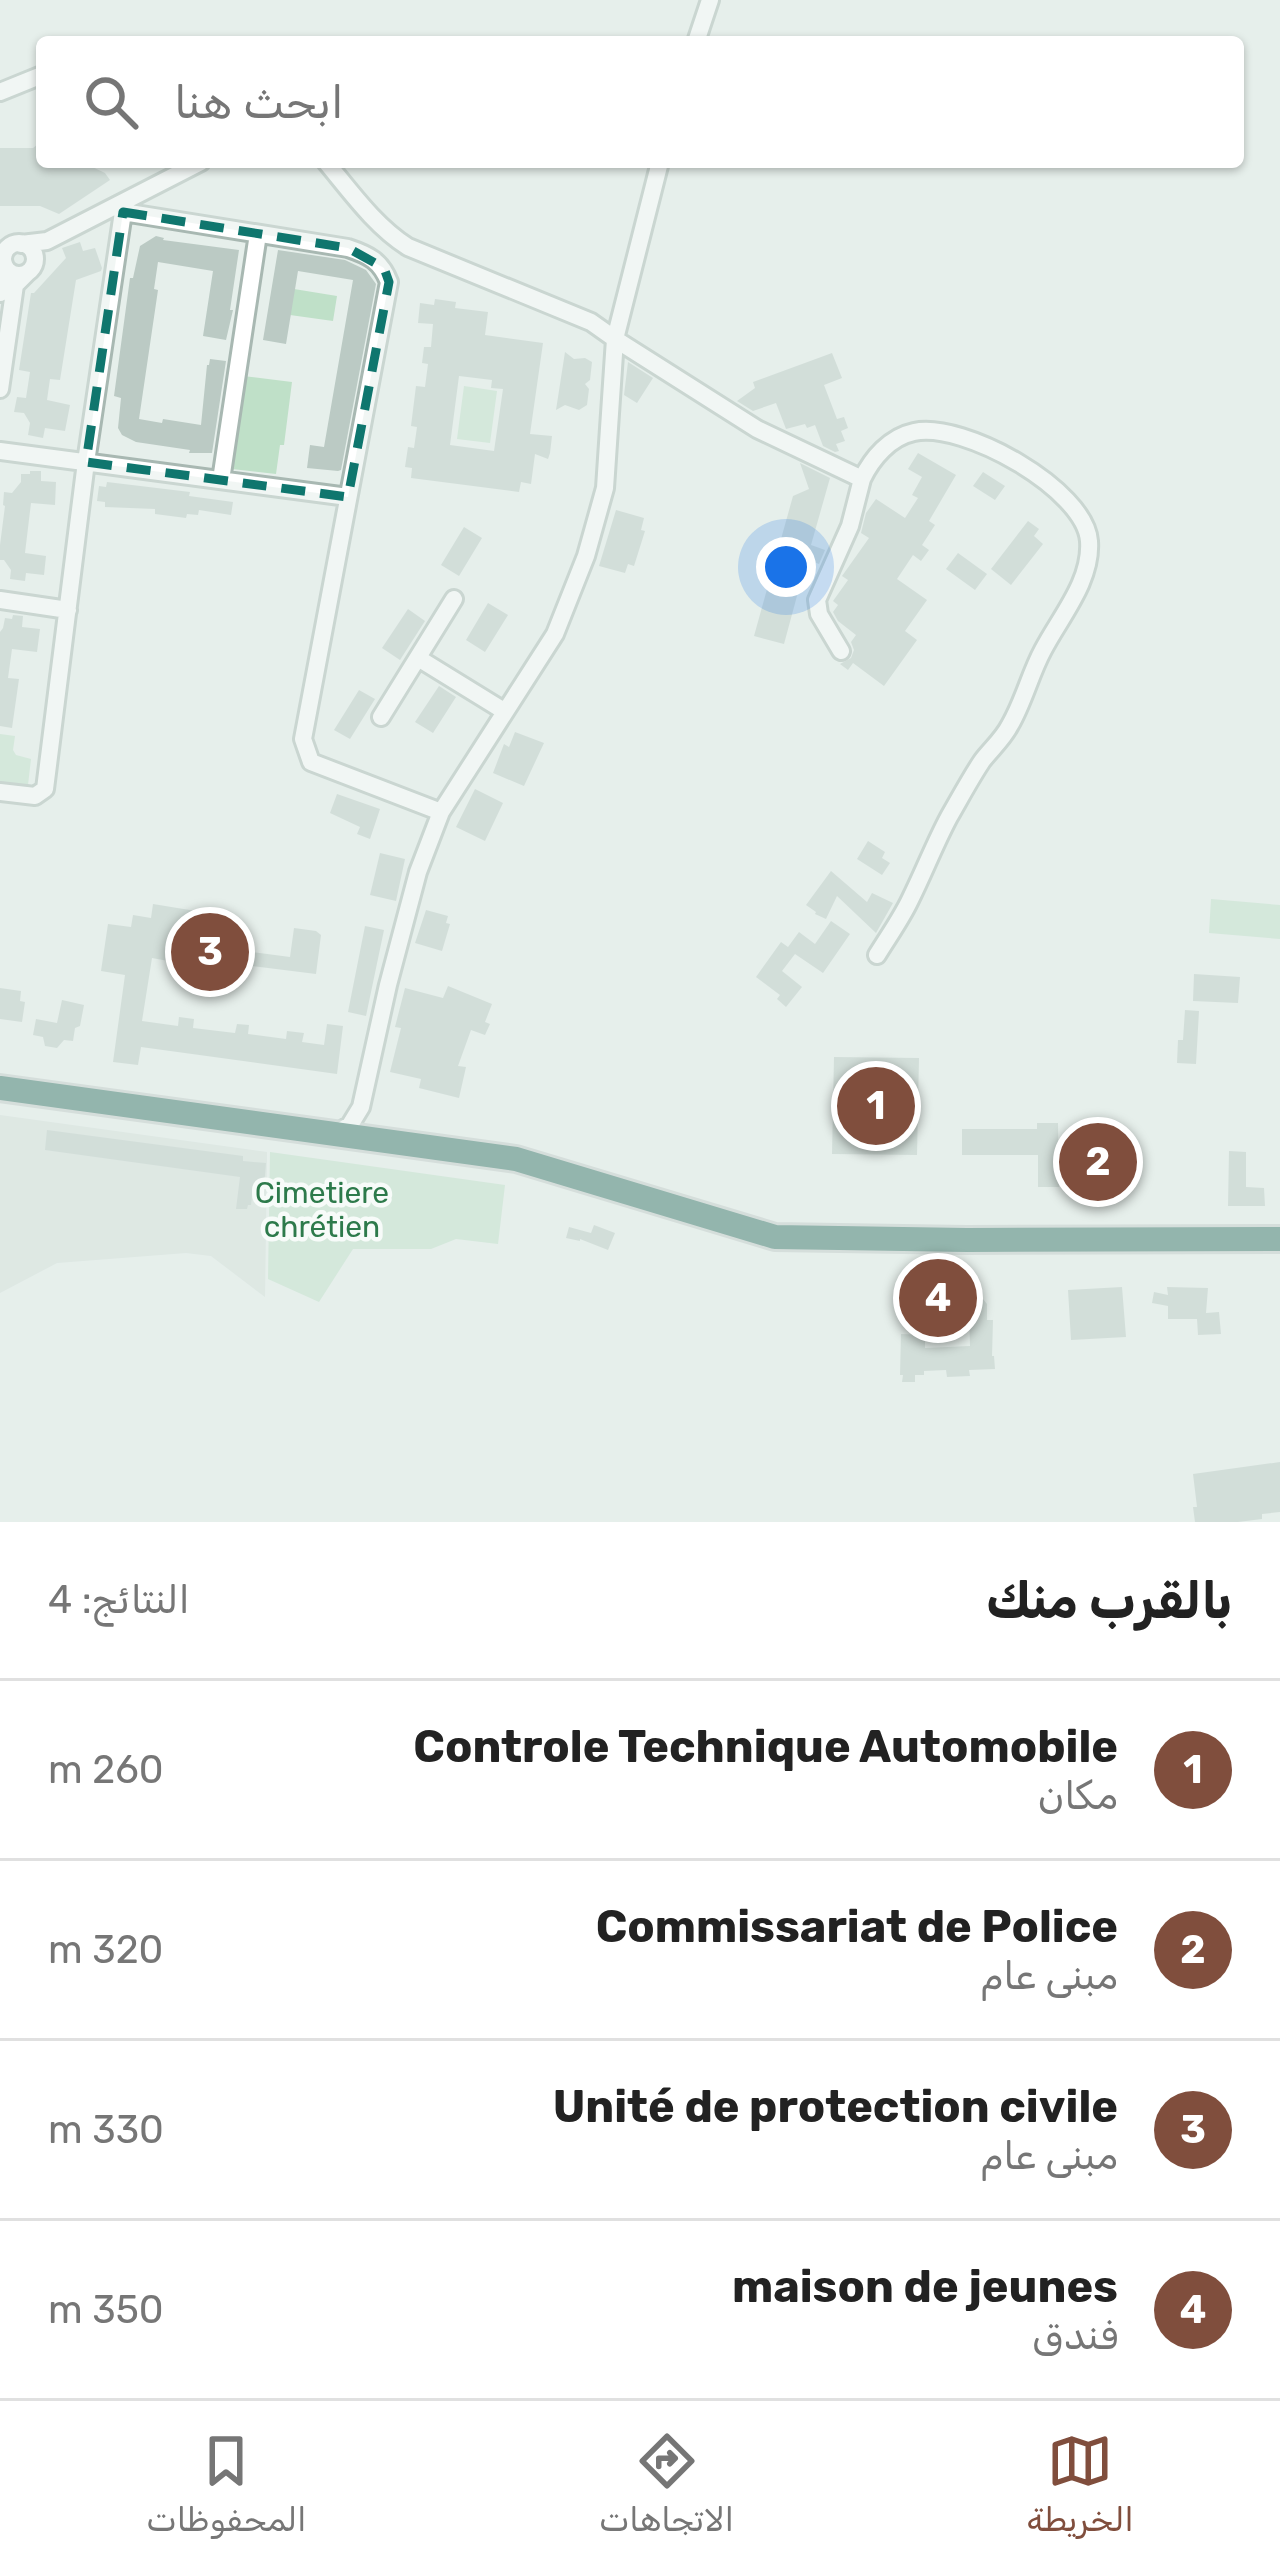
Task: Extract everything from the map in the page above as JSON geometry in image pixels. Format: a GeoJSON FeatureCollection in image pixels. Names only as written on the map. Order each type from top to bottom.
{"type":"FeatureCollection","features":[{"type":"Feature","properties":{"kind":"highway"},"geometry":{"type":"LineString","coordinates":[[0,1088],[516,1159],[775,1237],[1280,1238]]}},
{"type":"Feature","properties":{"kind":"highway"},"geometry":{"type":"LineString","coordinates":[[0,1102],[516,1174],[731,1241],[792,1253],[1280,1251]]}},
{"type":"Feature","properties":{"kind":"street"},"geometry":{"type":"LineString","coordinates":[[698,36],[710,0]]}},
{"type":"Feature","properties":{"kind":"street"},"geometry":{"type":"LineString","coordinates":[[0,92],[36,77]]}},
{"type":"Feature","properties":{"kind":"street"},"geometry":{"type":"LineString","coordinates":[[0,293],[7,249],[47,242],[123,208],[191,168]]}},
{"type":"Feature","properties":{"kind":"street"},"geometry":{"type":"LineString","coordinates":[[331,168],[374,220],[409,247],[591,322],[757,429],[862,479]]}},
{"type":"Feature","properties":{"kind":"street"},"geometry":{"type":"LineString","coordinates":[[337,1133],[350,1125],[361,1107],[418,872],[440,812],[555,634],[595,530],[605,488],[615,339],[658,168]]}},
{"type":"Feature","properties":{"kind":"street"},"geometry":{"type":"LineString","coordinates":[[123,208],[348,248],[384,268],[389,282],[302,739],[310,763],[440,812]]}},
{"type":"Feature","properties":{"kind":"street"},"geometry":{"type":"LineString","coordinates":[[0,792],[35,796],[46,789],[123,208]]}},
{"type":"Feature","properties":{"kind":"street"},"geometry":{"type":"LineString","coordinates":[[221,480],[258,234]]}},
{"type":"Feature","properties":{"kind":"street"},"geometry":{"type":"LineString","coordinates":[[0,389],[15,285],[47,242]]}},
{"type":"Feature","properties":{"kind":"street"},"geometry":{"type":"LineString","coordinates":[[21,244],[31,248],[31,268]]}},
{"type":"Feature","properties":{"kind":"street"},"geometry":{"type":"LineString","coordinates":[[4,264],[13,274],[31,268]]}},
{"type":"Feature","properties":{"kind":"street"},"geometry":{"type":"LineString","coordinates":[[841,651],[819,614],[818,601],[850,526],[862,479],[881,450],[914,432],[974,439],[1059,490],[1082,516],[1089,542],[1085,572],[1068,609],[1036,663],[1011,725],[964,791],[877,955]]}},
{"type":"Feature","properties":{"kind":"street"},"geometry":{"type":"LineString","coordinates":[[0,451],[348,497]]}},
{"type":"Feature","properties":{"kind":"street"},"geometry":{"type":"LineString","coordinates":[[381,717],[454,598]]}},
{"type":"Feature","properties":{"kind":"street"},"geometry":{"type":"LineString","coordinates":[[0,600],[68,610]]}},
{"type":"Feature","properties":{"kind":"street"},"geometry":{"type":"LineString","coordinates":[[418,658],[504,711]]}},
{"type":"Feature","properties":{"kind":"street"},"geometry":{"type":"LineString","coordinates":[[361,1107],[367,1128],[384,1140]]}},
{"type":"Feature","properties":{"kind":"highlighted area"},"geometry":{"type":"Polygon","coordinates":[[[123,212],[348,248],[384,268],[389,282],[348,497],[86,462],[123,212]]]}},
{"type":"Feature","properties":{"kind":"shaded area"},"geometry":{"type":"Polygon","coordinates":[[[0,1115],[267,1152],[265,1297],[211,1256],[186,1253],[57,1263],[0,1293],[0,1115]]]}},
{"type":"Feature","properties":{"kind":"green space"},"geometry":{"type":"Polygon","coordinates":[[[294,289],[337,296],[333,321],[290,315],[294,289]]]}},
{"type":"Feature","properties":{"kind":"green space"},"geometry":{"type":"Polygon","coordinates":[[[243,376],[292,382],[276,474],[232,469],[243,376]]]}},
{"type":"Feature","properties":{"kind":"green space"},"geometry":{"type":"Polygon","coordinates":[[[464,386],[497,391],[490,443],[457,439],[464,386]]]}},
{"type":"Feature","properties":{"kind":"green space"},"geometry":{"type":"Polygon","coordinates":[[[0,734],[15,736],[16,755],[31,759],[28,785],[0,784],[0,734]]]}},
{"type":"Feature","properties":{"kind":"green space"},"geometry":{"type":"Polygon","coordinates":[[[1211,899],[1280,905],[1280,939],[1209,933],[1211,899]]]}},
{"type":"Feature","properties":{"kind":"green space","name":"Cimetiere chrétien"},"geometry":{"type":"Polygon","coordinates":[[[270,1152],[505,1185],[498,1244],[456,1239],[431,1249],[353,1249],[319,1302],[268,1279],[270,1152]]]}},
{"type":"Feature","properties":{"kind":"building"},"geometry":{"type":"Polygon","coordinates":[[[36,146],[36,168],[95,168],[110,180],[59,214],[40,206],[0,206],[0,148],[36,146]]]}},
{"type":"Feature","properties":{"kind":"building"},"geometry":{"type":"Polygon","coordinates":[[[156,236],[239,250],[226,340],[203,336],[213,271],[158,262],[154,289],[158,290],[139,419],[201,425],[207,365],[210,359],[226,361],[212,453],[136,442],[118,428],[121,398],[114,396],[130,278],[140,246],[156,236]]]}},
{"type":"Feature","properties":{"kind":"building"},"geometry":{"type":"Polygon","coordinates":[[[80,242],[83,251],[95,248],[102,268],[76,280],[60,380],[50,379],[47,400],[70,405],[65,431],[45,428],[43,438],[28,435],[30,423],[24,413],[14,412],[17,397],[26,398],[30,372],[19,370],[31,293],[66,258],[62,248],[80,242]]]}},
{"type":"Feature","properties":{"kind":"building"},"geometry":{"type":"Polygon","coordinates":[[[278,250],[345,260],[366,270],[376,284],[338,471],[307,468],[310,445],[324,447],[353,280],[298,271],[286,344],[263,340],[278,250]]]}},
{"type":"Feature","properties":{"kind":"building"},"geometry":{"type":"Polygon","coordinates":[[[435,299],[456,302],[455,308],[488,312],[485,335],[543,343],[530,434],[552,436],[550,453],[548,459],[535,454],[531,484],[521,482],[519,492],[411,478],[412,468],[405,467],[417,427],[411,426],[416,386],[425,387],[424,347],[431,347],[433,324],[418,323],[420,303],[434,305],[435,299]],[[459,376],[450,445],[494,451],[503,389],[491,388],[492,380],[459,376]]]}},
{"type":"Feature","properties":{"kind":"building"},"geometry":{"type":"Polygon","coordinates":[[[565,352],[592,362],[585,384],[587,405],[579,410],[565,405],[556,410],[565,352]]]}},
{"type":"Feature","properties":{"kind":"building"},"geometry":{"type":"Polygon","coordinates":[[[832,353],[842,378],[824,385],[837,419],[844,417],[848,428],[841,431],[845,441],[836,444],[839,451],[823,446],[815,425],[786,429],[776,403],[753,411],[737,401],[755,388],[753,382],[832,353]]]}},
{"type":"Feature","properties":{"kind":"building"},"geometry":{"type":"Polygon","coordinates":[[[628,362],[653,378],[637,403],[624,395],[628,362]]]}},
{"type":"Feature","properties":{"kind":"building"},"geometry":{"type":"Polygon","coordinates":[[[918,453],[956,475],[929,521],[935,525],[922,545],[929,550],[921,561],[913,555],[897,579],[927,600],[905,631],[917,640],[884,686],[853,663],[848,670],[840,664],[851,658],[856,635],[838,621],[833,612],[838,605],[833,601],[848,580],[842,576],[869,538],[861,533],[876,499],[905,518],[918,498],[912,495],[922,477],[908,469],[918,453]]]}},
{"type":"Feature","properties":{"kind":"building"},"geometry":{"type":"Polygon","coordinates":[[[800,463],[830,478],[811,545],[825,550],[819,564],[807,559],[784,644],[754,636],[793,496],[809,489],[800,463]]]}},
{"type":"Feature","properties":{"kind":"building"},"geometry":{"type":"Polygon","coordinates":[[[41,471],[41,481],[56,482],[55,505],[31,503],[25,553],[46,556],[44,575],[26,573],[25,581],[10,579],[11,570],[0,560],[0,545],[4,492],[12,493],[21,474],[41,471]]]}},
{"type":"Feature","properties":{"kind":"building"},"geometry":{"type":"Polygon","coordinates":[[[983,472],[1005,486],[995,500],[973,486],[983,472]]]}},
{"type":"Feature","properties":{"kind":"building"},"geometry":{"type":"Polygon","coordinates":[[[107,482],[233,502],[231,515],[199,510],[198,515],[187,514],[186,518],[155,514],[155,509],[105,507],[105,502],[97,501],[99,486],[106,487],[107,482]]]}},
{"type":"Feature","properties":{"kind":"building"},"geometry":{"type":"Polygon","coordinates":[[[616,510],[644,518],[641,530],[645,531],[634,566],[628,564],[625,573],[599,566],[616,510]]]}},
{"type":"Feature","properties":{"kind":"building"},"geometry":{"type":"Polygon","coordinates":[[[1028,521],[1039,529],[1034,536],[1043,544],[1011,585],[991,569],[1028,521]]]}},
{"type":"Feature","properties":{"kind":"building"},"geometry":{"type":"Polygon","coordinates":[[[464,527],[482,538],[459,576],[441,565],[464,527]]]}},
{"type":"Feature","properties":{"kind":"building"},"geometry":{"type":"Polygon","coordinates":[[[958,553],[987,574],[975,590],[946,569],[958,553]]]}},
{"type":"Feature","properties":{"kind":"building"},"geometry":{"type":"Polygon","coordinates":[[[488,603],[508,615],[485,652],[466,640],[488,603]]]}},
{"type":"Feature","properties":{"kind":"building"},"geometry":{"type":"Polygon","coordinates":[[[408,609],[425,621],[400,660],[382,648],[408,609]]]}},
{"type":"Feature","properties":{"kind":"building"},"geometry":{"type":"Polygon","coordinates":[[[23,616],[22,627],[40,629],[37,652],[12,649],[8,678],[19,679],[12,728],[0,726],[0,632],[5,618],[23,616]]]}},
{"type":"Feature","properties":{"kind":"building"},"geometry":{"type":"Polygon","coordinates":[[[439,686],[456,697],[433,733],[415,722],[439,686]]]}},
{"type":"Feature","properties":{"kind":"building"},"geometry":{"type":"Polygon","coordinates":[[[359,690],[375,699],[350,739],[334,730],[359,690]]]}},
{"type":"Feature","properties":{"kind":"building"},"geometry":{"type":"Polygon","coordinates":[[[515,732],[544,743],[524,786],[493,773],[504,744],[509,747],[515,732]]]}},
{"type":"Feature","properties":{"kind":"building"},"geometry":{"type":"Polygon","coordinates":[[[475,789],[503,803],[485,841],[456,827],[475,789]]]}},
{"type":"Feature","properties":{"kind":"building"},"geometry":{"type":"Polygon","coordinates":[[[337,794],[380,809],[370,839],[357,834],[360,827],[330,813],[337,794]]]}},
{"type":"Feature","properties":{"kind":"building"},"geometry":{"type":"Polygon","coordinates":[[[868,841],[885,852],[882,858],[890,863],[882,875],[857,859],[868,841]]]}},
{"type":"Feature","properties":{"kind":"building"},"geometry":{"type":"Polygon","coordinates":[[[380,853],[405,859],[396,901],[370,895],[380,853]]]}},
{"type":"Feature","properties":{"kind":"building"},"geometry":{"type":"Polygon","coordinates":[[[831,871],[867,902],[872,893],[893,903],[876,933],[837,896],[826,919],[806,905],[831,871]]]}},
{"type":"Feature","properties":{"kind":"building"},"geometry":{"type":"Polygon","coordinates":[[[153,904],[202,912],[198,939],[172,935],[168,961],[152,958],[142,1021],[178,1026],[179,1017],[194,1019],[193,1028],[235,1033],[237,1024],[249,1025],[248,1034],[286,1039],[287,1031],[304,1033],[302,1042],[324,1045],[327,1024],[343,1026],[337,1074],[141,1047],[138,1065],[113,1062],[125,975],[101,971],[108,924],[131,927],[133,915],[151,918],[153,904]]]}},
{"type":"Feature","properties":{"kind":"building"},"geometry":{"type":"Polygon","coordinates":[[[426,910],[448,916],[442,951],[415,943],[426,910]]]}},
{"type":"Feature","properties":{"kind":"building"},"geometry":{"type":"Polygon","coordinates":[[[831,921],[850,934],[823,973],[795,954],[782,971],[802,987],[786,1007],[777,999],[780,995],[756,977],[781,942],[788,947],[799,932],[815,944],[831,921]]]}},
{"type":"Feature","properties":{"kind":"building"},"geometry":{"type":"Polygon","coordinates":[[[365,926],[384,930],[366,1016],[348,1012],[365,926]]]}},
{"type":"Feature","properties":{"kind":"building"},"geometry":{"type":"Polygon","coordinates":[[[294,928],[321,935],[316,974],[228,963],[229,949],[290,957],[294,928]]]}},
{"type":"Feature","properties":{"kind":"building"},"geometry":{"type":"Polygon","coordinates":[[[1194,974],[1240,977],[1238,1003],[1193,1001],[1194,974]]]}},
{"type":"Feature","properties":{"kind":"building"},"geometry":{"type":"Polygon","coordinates":[[[448,986],[492,1004],[485,1035],[471,1030],[458,1066],[466,1067],[459,1098],[419,1088],[421,1079],[390,1072],[405,988],[443,998],[448,986]]]}},
{"type":"Feature","properties":{"kind":"building"},"geometry":{"type":"Polygon","coordinates":[[[0,988],[21,991],[20,1001],[25,1002],[22,1022],[0,1019],[0,988]]]}},
{"type":"Feature","properties":{"kind":"building"},"geometry":{"type":"Polygon","coordinates":[[[62,1000],[84,1005],[80,1026],[75,1028],[73,1041],[64,1040],[57,1048],[45,1046],[43,1037],[33,1035],[36,1019],[57,1023],[62,1000]]]}},
{"type":"Feature","properties":{"kind":"building"},"geometry":{"type":"Polygon","coordinates":[[[1185,1010],[1199,1011],[1196,1064],[1177,1063],[1185,1010]]]}},
{"type":"Feature","properties":{"kind":"building"},"geometry":{"type":"Polygon","coordinates":[[[834,1057],[919,1058],[917,1155],[832,1154],[834,1057]]]}},
{"type":"Feature","properties":{"kind":"building"},"geometry":{"type":"Polygon","coordinates":[[[1037,1123],[1058,1123],[1059,1187],[1038,1187],[1038,1155],[962,1155],[962,1129],[1037,1129],[1037,1123]]]}},
{"type":"Feature","properties":{"kind":"building"},"geometry":{"type":"Polygon","coordinates":[[[47,1130],[243,1156],[243,1161],[266,1163],[264,1187],[253,1186],[251,1205],[236,1209],[240,1177],[45,1150],[47,1130]]]}},
{"type":"Feature","properties":{"kind":"building"},"geometry":{"type":"Polygon","coordinates":[[[1229,1151],[1246,1152],[1246,1187],[1264,1188],[1265,1206],[1228,1206],[1229,1151]]]}},
{"type":"Feature","properties":{"kind":"building"},"geometry":{"type":"Polygon","coordinates":[[[1084,1168],[1117,1168],[1117,1192],[1084,1192],[1084,1168]]]}},
{"type":"Feature","properties":{"kind":"building"},"geometry":{"type":"Polygon","coordinates":[[[594,1225],[615,1233],[608,1250],[566,1238],[569,1227],[591,1233],[594,1225]]]}},
{"type":"Feature","properties":{"kind":"building"},"geometry":{"type":"Polygon","coordinates":[[[914,1286],[978,1293],[987,1304],[987,1320],[993,1320],[995,1369],[947,1377],[946,1370],[924,1371],[924,1375],[915,1375],[915,1382],[902,1382],[901,1334],[925,1335],[925,1348],[970,1346],[969,1311],[913,1308],[914,1286]]]}},
{"type":"Feature","properties":{"kind":"building"},"geometry":{"type":"Polygon","coordinates":[[[1122,1287],[1126,1337],[1071,1340],[1068,1290],[1122,1287]]]}},
{"type":"Feature","properties":{"kind":"building"},"geometry":{"type":"Polygon","coordinates":[[[1167,1287],[1208,1288],[1206,1313],[1219,1312],[1221,1334],[1198,1335],[1197,1319],[1168,1319],[1168,1306],[1152,1303],[1154,1292],[1168,1295],[1167,1287]]]}},
{"type":"Feature","properties":{"kind":"building"},"geometry":{"type":"Polygon","coordinates":[[[1280,1462],[1280,1512],[1238,1522],[1195,1522],[1193,1474],[1280,1462]]]}},
{"type":"Feature","properties":{"kind":"place","name":"Unité de protection civile"},"geometry":{"type":"Point","coordinates":[210,952]}},
{"type":"Feature","properties":{"kind":"place","name":"Controle Technique Automobile"},"geometry":{"type":"Point","coordinates":[876,1106]}},
{"type":"Feature","properties":{"kind":"place","name":"Commissariat de Police"},"geometry":{"type":"Point","coordinates":[1098,1162]}},
{"type":"Feature","properties":{"kind":"place","name":"maison de jeunes"},"geometry":{"type":"Point","coordinates":[938,1298]}}]}
